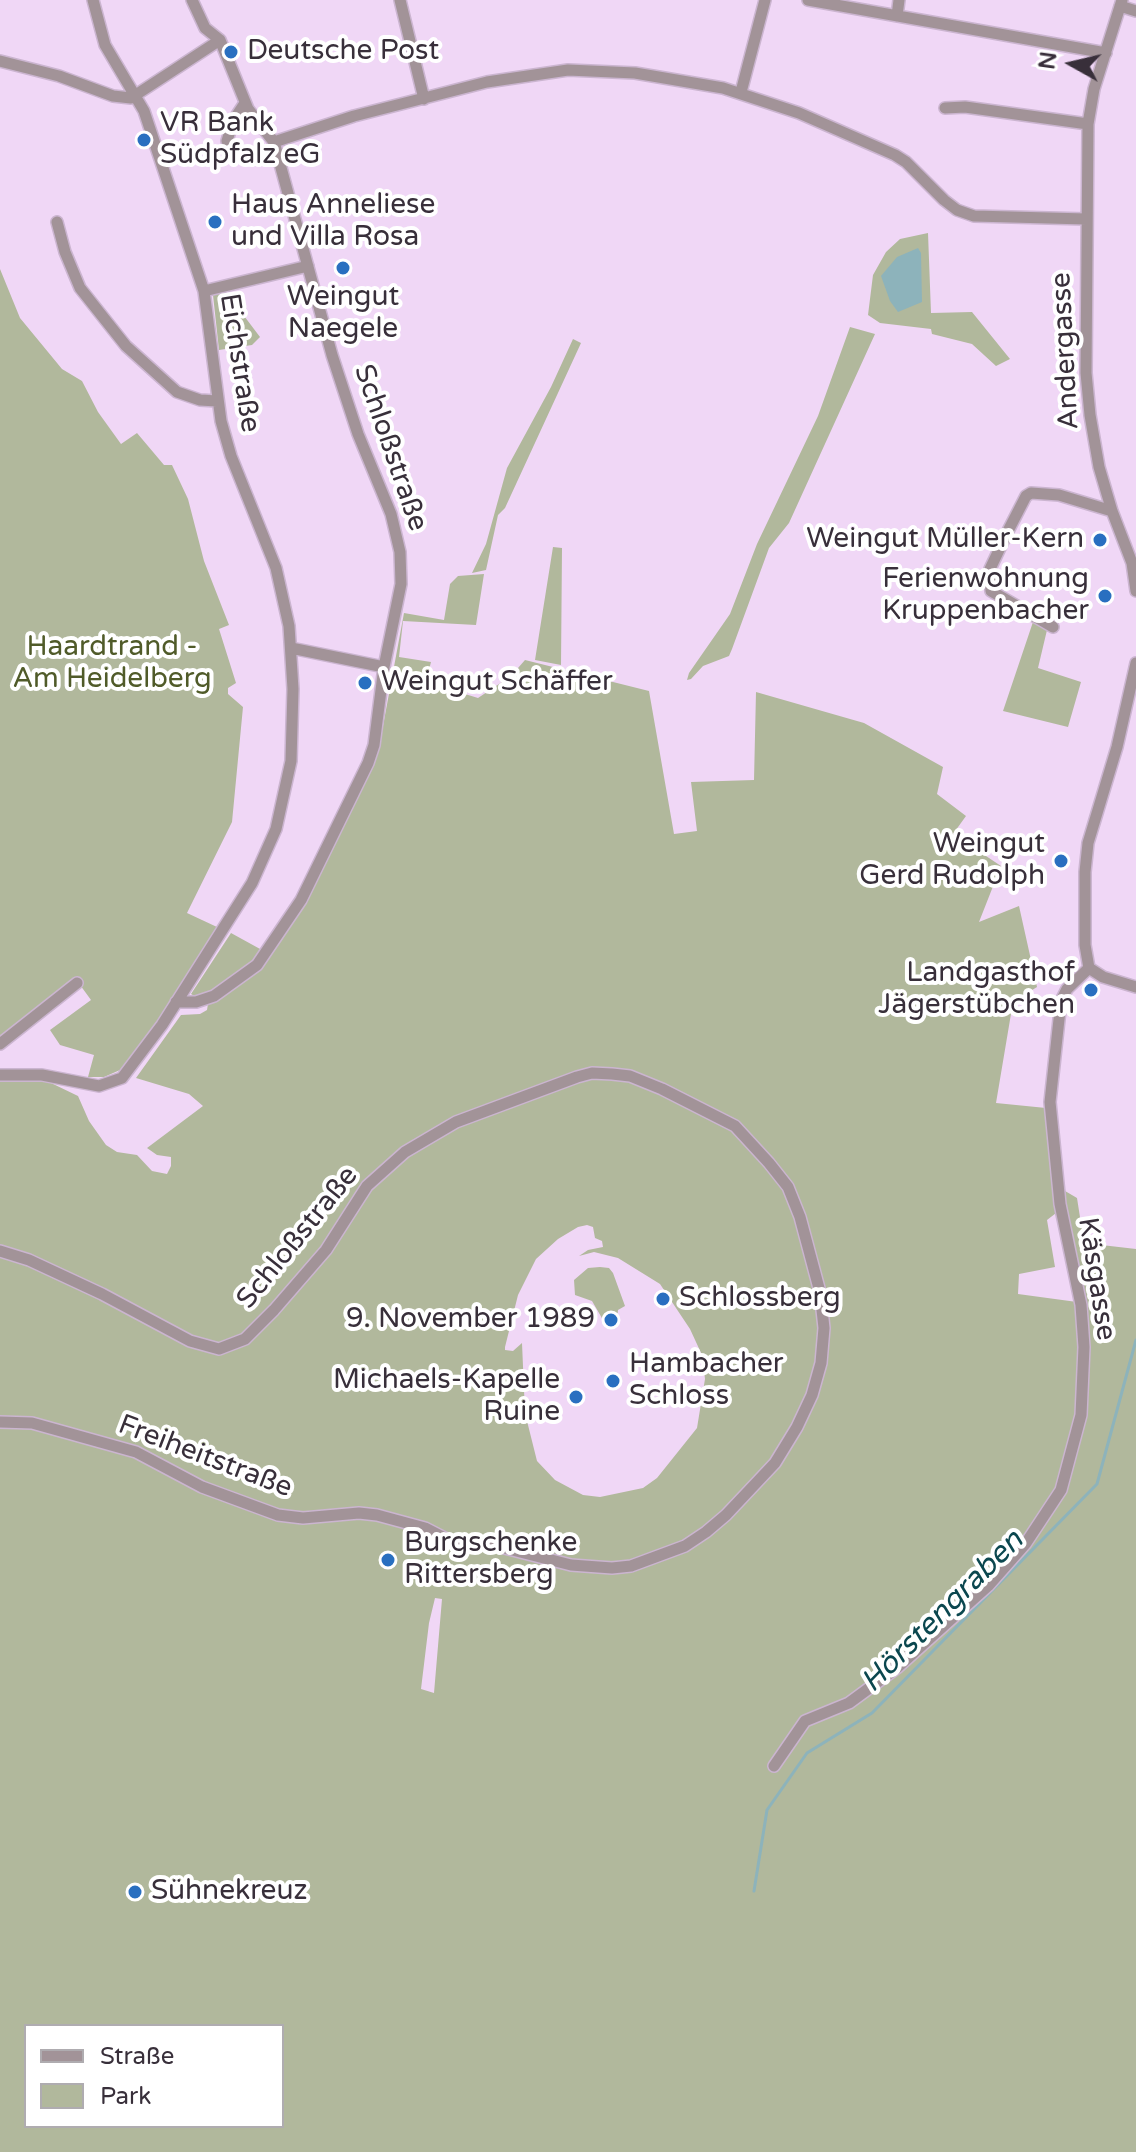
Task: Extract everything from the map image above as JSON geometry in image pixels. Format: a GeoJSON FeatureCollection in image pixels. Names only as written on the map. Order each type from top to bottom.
{"type":"FeatureCollection","features":[{"type":"Feature","properties":{"kind":"street","name":"Eichstraße"},"geometry":{"type":"LineString","coordinates":[[93,0],[105,45],[136,95],[150,125],[204,291],[211,328],[217,401],[231,456],[276,568],[291,648],[294,714],[291,761],[276,829],[252,883],[176,1002]]}},
{"type":"Feature","properties":{"kind":"street","name":"Schloßstraße"},"geometry":{"type":"LineString","coordinates":[[176,1002],[196,1002],[214,996],[257,965],[301,900],[368,763],[401,584],[400,552],[384,494],[362,445],[344,392],[274,142],[245,103],[220,40],[205,28],[192,0]]}},
{"type":"Feature","properties":{"kind":"street"},"geometry":{"type":"LineString","coordinates":[[400,0],[424,99]]}},
{"type":"Feature","properties":{"kind":"street"},"geometry":{"type":"LineString","coordinates":[[741,92],[765,0]]}},
{"type":"Feature","properties":{"kind":"street"},"geometry":{"type":"LineString","coordinates":[[808,0],[1106,53]]}},
{"type":"Feature","properties":{"kind":"street"},"geometry":{"type":"LineString","coordinates":[[897,16],[899,0]]}},
{"type":"Feature","properties":{"kind":"street"},"geometry":{"type":"LineString","coordinates":[[1121,3],[1136,11]]}},
{"type":"Feature","properties":{"kind":"street","name":"Andergasse"},"geometry":{"type":"LineString","coordinates":[[1121,3],[1094,89],[1088,124],[1088,393],[1099,467],[1132,563],[1136,591]]}},
{"type":"Feature","properties":{"kind":"street"},"geometry":{"type":"LineString","coordinates":[[0,61],[59,76],[113,96],[136,95],[220,40]]}},
{"type":"Feature","properties":{"kind":"street"},"geometry":{"type":"LineString","coordinates":[[274,142],[354,116],[497,80],[568,70],[639,73],[741,92],[799,113],[895,155],[944,200],[957,210],[974,216],[1086,219]]}},
{"type":"Feature","properties":{"kind":"street"},"geometry":{"type":"LineString","coordinates":[[227,141],[237,114],[245,103]]}},
{"type":"Feature","properties":{"kind":"street"},"geometry":{"type":"LineString","coordinates":[[945,108],[965,107],[1088,124]]}},
{"type":"Feature","properties":{"kind":"street"},"geometry":{"type":"LineString","coordinates":[[57,222],[80,288],[126,346],[177,392],[200,400],[217,401]]}},
{"type":"Feature","properties":{"kind":"street"},"geometry":{"type":"LineString","coordinates":[[204,291],[308,266]]}},
{"type":"Feature","properties":{"kind":"street"},"geometry":{"type":"LineString","coordinates":[[1053,627],[991,591],[990,569],[1008,531],[1026,496],[1031,493],[1059,495],[1112,511]]}},
{"type":"Feature","properties":{"kind":"street"},"geometry":{"type":"LineString","coordinates":[[291,648],[384,667]]}},
{"type":"Feature","properties":{"kind":"street"},"geometry":{"type":"LineString","coordinates":[[1136,663],[1117,747],[1086,851],[1085,931],[1089,968],[1103,977],[1136,987]]}},
{"type":"Feature","properties":{"kind":"street","name":"Käsgasse"},"geometry":{"type":"LineString","coordinates":[[774,1766],[805,1721],[849,1703],[898,1667],[988,1586],[1026,1543],[1061,1490],[1081,1415],[1084,1347],[1081,1305],[1060,1204],[1050,1091],[1061,1001],[1067,989],[1089,968]]}},
{"type":"Feature","properties":{"kind":"street"},"geometry":{"type":"LineString","coordinates":[[0,1044],[77,983]]}},
{"type":"Feature","properties":{"kind":"street"},"geometry":{"type":"LineString","coordinates":[[0,1075],[42,1075],[99,1086],[119,1080],[147,1046],[176,1002]]}},
{"type":"Feature","properties":{"kind":"street","name":"Schloßstraße"},"geometry":{"type":"LineString","coordinates":[[0,1251],[29,1260],[102,1294],[190,1341],[219,1349],[245,1339],[274,1310],[326,1250],[367,1186],[405,1152],[456,1122],[577,1077],[602,1073],[630,1076],[735,1126],[788,1187],[800,1217],[820,1292],[824,1328],[821,1363],[812,1395],[775,1463],[726,1515],[685,1546],[648,1562],[612,1568],[571,1565],[489,1544],[462,1545],[438,1535]]}},
{"type":"Feature","properties":{"kind":"street","name":"Freiheitstraße"},"geometry":{"type":"LineString","coordinates":[[0,1422],[32,1423],[136,1452],[202,1487],[278,1515],[303,1518],[359,1513],[392,1518],[438,1535]]}},
{"type":"Feature","properties":{"kind":"green space"},"geometry":{"type":"Polygon","coordinates":[[[928,233],[931,313],[972,312],[1010,359],[996,366],[972,344],[932,334],[931,329],[880,323],[868,315],[873,275],[886,252],[900,239],[928,233]]]}},
{"type":"Feature","properties":{"kind":"green space","name":"Haardtrand - Am Heidelberg"},"geometry":{"type":"Polygon","coordinates":[[[0,269],[20,318],[62,369],[82,381],[98,412],[121,444],[137,433],[164,465],[172,465],[188,499],[204,561],[229,625],[219,629],[236,683],[228,688],[228,694],[243,707],[232,822],[187,913],[217,927],[157,1023],[120,1070],[104,1077],[88,1077],[94,1055],[60,1045],[50,1030],[91,1000],[75,978],[0,1040],[0,269]]]}},
{"type":"Feature","properties":{"kind":"green space"},"geometry":{"type":"Polygon","coordinates":[[[226,292],[260,337],[252,345],[219,350],[213,295],[226,292]]]}},
{"type":"Feature","properties":{"kind":"green space"},"geometry":{"type":"Polygon","coordinates":[[[850,327],[875,334],[789,523],[769,548],[729,656],[703,666],[687,680],[730,614],[757,544],[818,416],[850,327]]]}},
{"type":"Feature","properties":{"kind":"green space"},"geometry":{"type":"Polygon","coordinates":[[[573,339],[581,343],[505,508],[498,515],[486,570],[472,573],[486,544],[507,468],[573,339]]]}},
{"type":"Feature","properties":{"kind":"green space"},"geometry":{"type":"Polygon","coordinates":[[[553,547],[562,548],[561,665],[535,660],[553,547]]]}},
{"type":"Feature","properties":{"kind":"green space"},"geometry":{"type":"Polygon","coordinates":[[[484,574],[476,625],[403,621],[399,657],[431,662],[426,682],[478,698],[511,676],[525,660],[649,691],[674,834],[697,831],[691,782],[754,780],[756,692],[864,723],[943,767],[937,794],[966,816],[953,834],[1001,866],[979,922],[1019,906],[1037,987],[1013,1002],[996,1103],[1046,1108],[1060,1210],[1047,1220],[1055,1267],[1019,1274],[1018,1294],[1077,1302],[1079,1384],[1087,1368],[1060,1188],[1077,1198],[1084,1243],[1136,1249],[1136,2152],[0,2152],[0,1080],[49,1082],[78,1096],[89,1121],[106,1145],[117,1152],[137,1155],[152,1171],[167,1174],[171,1157],[157,1155],[147,1148],[203,1106],[189,1094],[136,1078],[181,1015],[200,1014],[207,1010],[208,1004],[191,994],[231,933],[271,955],[304,904],[380,742],[404,613],[444,620],[450,584],[458,576],[484,574]],[[578,1227],[558,1239],[536,1259],[518,1295],[505,1350],[513,1351],[522,1343],[525,1413],[537,1461],[555,1480],[583,1495],[600,1497],[643,1488],[657,1478],[697,1428],[705,1379],[702,1355],[690,1329],[660,1284],[618,1258],[594,1252],[579,1256],[588,1250],[603,1247],[602,1241],[595,1238],[593,1227],[578,1227]],[[435,1598],[421,1689],[434,1693],[442,1599],[435,1598]]]}},
{"type":"Feature","properties":{"kind":"green space"},"geometry":{"type":"Polygon","coordinates":[[[1035,616],[1052,625],[1047,630],[1038,668],[1081,682],[1068,727],[1003,711],[1035,616]]]}},
{"type":"Feature","properties":{"kind":"green space"},"geometry":{"type":"Polygon","coordinates":[[[588,1268],[609,1268],[613,1273],[625,1306],[618,1310],[617,1320],[606,1325],[592,1301],[575,1295],[574,1280],[588,1268]]]}},
{"type":"Feature","properties":{"kind":"shaded area"},"geometry":{"type":"Polygon","coordinates":[[[918,248],[921,253],[922,302],[898,312],[890,301],[881,276],[897,257],[918,248]]]}},
{"type":"Feature","properties":{"kind":"waterway","name":"Hörstengraben"},"geometry":{"type":"LineString","coordinates":[[754,1891],[767,1810],[807,1753],[872,1713],[1097,1484],[1136,1340]]}},
{"type":"Feature","properties":{"kind":"place","name":"Deutsche Post"},"geometry":{"type":"Point","coordinates":[231,52]}},
{"type":"Feature","properties":{"kind":"place","name":"VR Bank Südpfalz eG"},"geometry":{"type":"Point","coordinates":[144,140]}},
{"type":"Feature","properties":{"kind":"place","name":"Haus Anneliese und Villa Rosa"},"geometry":{"type":"Point","coordinates":[215,222]}},
{"type":"Feature","properties":{"kind":"place","name":"Weingut Naegele"},"geometry":{"type":"Point","coordinates":[343,268]}},
{"type":"Feature","properties":{"kind":"place","name":"Weingut Müller-Kern"},"geometry":{"type":"Point","coordinates":[1100,540]}},
{"type":"Feature","properties":{"kind":"place","name":"Ferienwohnung Kruppenbacher"},"geometry":{"type":"Point","coordinates":[1105,596]}},
{"type":"Feature","properties":{"kind":"place","name":"Weingut Schäffer"},"geometry":{"type":"Point","coordinates":[365,683]}},
{"type":"Feature","properties":{"kind":"place","name":"Weingut Gerd Rudolph"},"geometry":{"type":"Point","coordinates":[1061,861]}},
{"type":"Feature","properties":{"kind":"place","name":"Landgasthof Jägerstübchen"},"geometry":{"type":"Point","coordinates":[1091,990]}},
{"type":"Feature","properties":{"kind":"place","name":"Schlossberg"},"geometry":{"type":"Point","coordinates":[663,1299]}},
{"type":"Feature","properties":{"kind":"place","name":"9. November 1989"},"geometry":{"type":"Point","coordinates":[611,1320]}},
{"type":"Feature","properties":{"kind":"place","name":"Hambacher Schloss"},"geometry":{"type":"Point","coordinates":[613,1381]}},
{"type":"Feature","properties":{"kind":"place","name":"Michaels-Kapelle Ruine"},"geometry":{"type":"Point","coordinates":[576,1397]}},
{"type":"Feature","properties":{"kind":"place","name":"Burgschenke Rittersberg"},"geometry":{"type":"Point","coordinates":[388,1560]}},
{"type":"Feature","properties":{"kind":"place","name":"Sühnekreuz"},"geometry":{"type":"Point","coordinates":[135,1892]}}]}
